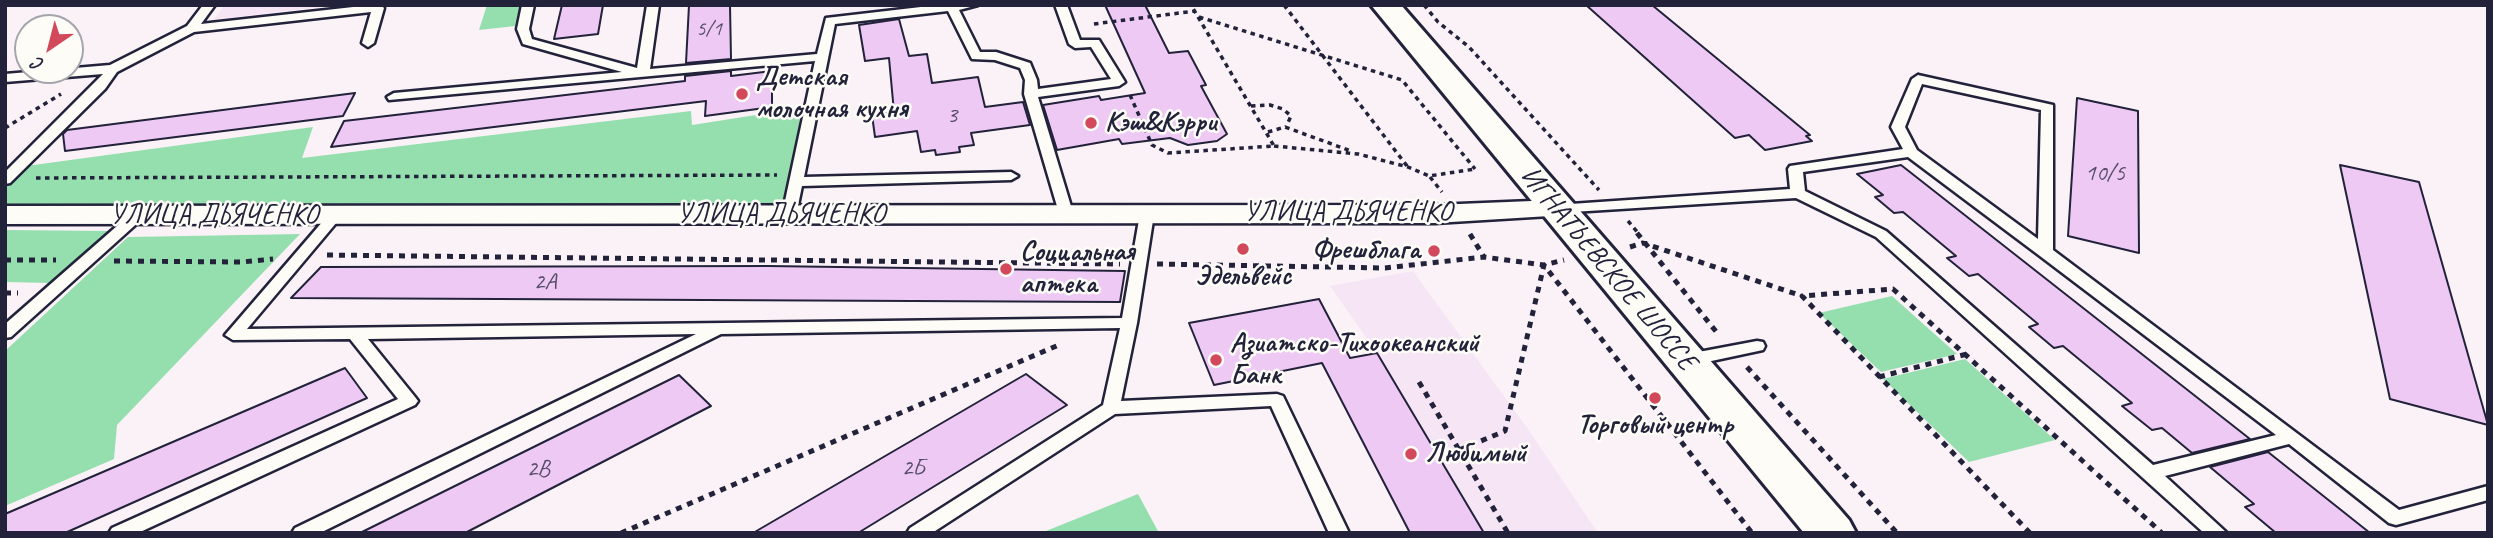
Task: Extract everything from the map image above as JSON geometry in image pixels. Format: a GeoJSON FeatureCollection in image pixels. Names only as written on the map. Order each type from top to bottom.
{"type":"FeatureCollection","features":[{"type":"Feature","properties":{"kind":"main road","name":"ИГНАТЬЕВСКОЕ ШОССЕ"},"geometry":{"type":"LineString","coordinates":[[1385,5],[1832,533]]}},
{"type":"Feature","properties":{"kind":"street","name":"УЛИЦА ДЬЯЧЕНКО"},"geometry":{"type":"LineString","coordinates":[[5,215],[1435,214],[1556,209]]}},
{"type":"Feature","properties":{"kind":"lane"},"geometry":{"type":"LineString","coordinates":[[191,29],[209,5]]}},
{"type":"Feature","properties":{"kind":"lane"},"geometry":{"type":"LineString","coordinates":[[528,5],[523,29],[527,41],[643,74]]}},
{"type":"Feature","properties":{"kind":"lane"},"geometry":{"type":"LineString","coordinates":[[643,74],[653,5]]}},
{"type":"Feature","properties":{"kind":"lane"},"geometry":{"type":"LineString","coordinates":[[789,215],[830,21],[829,5]]}},
{"type":"Feature","properties":{"kind":"lane"},"geometry":{"type":"LineString","coordinates":[[830,21],[925,8],[972,5]]}},
{"type":"Feature","properties":{"kind":"lane"},"geometry":{"type":"LineString","coordinates":[[1031,94],[1119,82],[1095,43],[1075,44],[1061,5]]}},
{"type":"Feature","properties":{"kind":"lane"},"geometry":{"type":"LineString","coordinates":[[5,78],[113,68],[191,29],[384,7]]}},
{"type":"Feature","properties":{"kind":"lane"},"geometry":{"type":"LineString","coordinates":[[368,43],[384,7]]}},
{"type":"Feature","properties":{"kind":"lane"},"geometry":{"type":"LineString","coordinates":[[952,7],[976,56],[996,56],[1026,66],[1031,80],[1031,94],[1066,213]]}},
{"type":"Feature","properties":{"kind":"lane"},"geometry":{"type":"LineString","coordinates":[[394,97],[822,57]]}},
{"type":"Feature","properties":{"kind":"lane"},"geometry":{"type":"LineString","coordinates":[[7,179],[100,86],[113,68]]}},
{"type":"Feature","properties":{"kind":"lane"},"geometry":{"type":"LineString","coordinates":[[2045,253],[2048,108],[1918,79],[1898,127],[1911,152],[2396,518],[2488,493]]}},
{"type":"Feature","properties":{"kind":"lane"},"geometry":{"type":"LineString","coordinates":[[1798,193],[1795,169],[1911,152]]}},
{"type":"Feature","properties":{"kind":"lane"},"geometry":{"type":"LineString","coordinates":[[796,182],[1011,176]]}},
{"type":"Feature","properties":{"kind":"lane"},"geometry":{"type":"LineString","coordinates":[[1556,209],[1798,193],[1881,234],[2217,533]]}},
{"type":"Feature","properties":{"kind":"lane"},"geometry":{"type":"LineString","coordinates":[[1111,408],[1129,323],[1147,214]]}},
{"type":"Feature","properties":{"kind":"lane"},"geometry":{"type":"LineString","coordinates":[[9,325],[138,215]]}},
{"type":"Feature","properties":{"kind":"lane"},"geometry":{"type":"LineString","coordinates":[[335,216],[233,335],[1129,323]]}},
{"type":"Feature","properties":{"kind":"lane"},"geometry":{"type":"LineString","coordinates":[[302,533],[719,329]]}},
{"type":"Feature","properties":{"kind":"lane"},"geometry":{"type":"LineString","coordinates":[[119,533],[409,401],[355,334]]}},
{"type":"Feature","properties":{"kind":"lane"},"geometry":{"type":"LineString","coordinates":[[1686,360],[1757,346]]}},
{"type":"Feature","properties":{"kind":"lane"},"geometry":{"type":"LineString","coordinates":[[918,533],[1111,408],[1277,400],[1339,533]]}},
{"type":"Feature","properties":{"kind":"lane"},"geometry":{"type":"LineString","coordinates":[[2150,473],[2292,437]]}},
{"type":"Feature","properties":{"kind":"path"},"geometry":{"type":"LineString","coordinates":[[1191,5],[1274,146]]}},
{"type":"Feature","properties":{"kind":"path"},"geometry":{"type":"LineString","coordinates":[[1284,5],[1408,167]]}},
{"type":"Feature","properties":{"kind":"path"},"geometry":{"type":"LineString","coordinates":[[1424,5],[1438,22],[1469,47],[1599,191]]}},
{"type":"Feature","properties":{"kind":"path"},"geometry":{"type":"LineString","coordinates":[[1069,27],[1195,11]]}},
{"type":"Feature","properties":{"kind":"path"},"geometry":{"type":"LineString","coordinates":[[1199,17],[1402,80],[1475,169],[1429,176]]}},
{"type":"Feature","properties":{"kind":"path"},"geometry":{"type":"LineString","coordinates":[[1133,100],[1152,145],[1168,153],[1274,146],[1359,154]]}},
{"type":"Feature","properties":{"kind":"path"},"geometry":{"type":"LineString","coordinates":[[1251,106],[1270,105],[1283,109],[1291,116],[1292,120],[1285,127],[1268,132]]}},
{"type":"Feature","properties":{"kind":"path"},"geometry":{"type":"LineString","coordinates":[[1285,127],[1429,176],[1446,198]]}},
{"type":"Feature","properties":{"kind":"path"},"geometry":{"type":"LineString","coordinates":[[1557,156],[1565,155]]}},
{"type":"Feature","properties":{"kind":"path"},"geometry":{"type":"LineString","coordinates":[[7,179],[777,175]]}},
{"type":"Feature","properties":{"kind":"path"},"geometry":{"type":"LineString","coordinates":[[1626,219],[1732,351],[1897,533]]}},
{"type":"Feature","properties":{"kind":"path"},"geometry":{"type":"LineString","coordinates":[[1470,233],[1484,257]]}},
{"type":"Feature","properties":{"kind":"path"},"geometry":{"type":"LineString","coordinates":[[1627,247],[1643,243],[1802,296],[1893,289],[2162,533]]}},
{"type":"Feature","properties":{"kind":"path"},"geometry":{"type":"LineString","coordinates":[[5,260],[242,262],[326,255],[1385,268],[1484,257],[1544,265],[1569,259]]}},
{"type":"Feature","properties":{"kind":"path"},"geometry":{"type":"LineString","coordinates":[[1459,450],[1505,431],[1544,265]]}},
{"type":"Feature","properties":{"kind":"path"},"geometry":{"type":"LineString","coordinates":[[1544,265],[1752,533]]}},
{"type":"Feature","properties":{"kind":"path"},"geometry":{"type":"LineString","coordinates":[[1802,296],[2030,533]]}},
{"type":"Feature","properties":{"kind":"path"},"geometry":{"type":"LineString","coordinates":[[621,533],[1067,342]]}},
{"type":"Feature","properties":{"kind":"path"},"geometry":{"type":"LineString","coordinates":[[1878,377],[1967,354]]}},
{"type":"Feature","properties":{"kind":"path"},"geometry":{"type":"LineString","coordinates":[[1419,382],[1508,533]]}},
{"type":"Feature","properties":{"kind":"shaded area"},"geometry":{"type":"Polygon","coordinates":[[[225,5],[336,5],[213,20],[225,5]]]}},
{"type":"Feature","properties":{"kind":"shaded area"},"geometry":{"type":"Polygon","coordinates":[[[1413,271],[1528,429],[1598,533],[1484,533],[1377,353],[1330,286],[1413,271]]]}},
{"type":"Feature","properties":{"kind":"green space"},"geometry":{"type":"Polygon","coordinates":[[[487,5],[520,5],[515,26],[479,30],[487,5]]]}},
{"type":"Feature","properties":{"kind":"green space"},"geometry":{"type":"Polygon","coordinates":[[[801,108],[789,215],[5,215],[5,181],[19,167],[313,127],[302,158],[691,111],[692,125],[801,108]]]}},
{"type":"Feature","properties":{"kind":"green space"},"geometry":{"type":"Polygon","coordinates":[[[5,230],[112,231],[51,283],[5,282],[5,230]]]}},
{"type":"Feature","properties":{"kind":"green space"},"geometry":{"type":"Polygon","coordinates":[[[300,234],[117,425],[114,459],[5,506],[5,351],[128,237],[300,234]]]}},
{"type":"Feature","properties":{"kind":"green space"},"geometry":{"type":"Polygon","coordinates":[[[1892,296],[1957,354],[1881,372],[1819,313],[1892,296]]]}},
{"type":"Feature","properties":{"kind":"green space"},"geometry":{"type":"Polygon","coordinates":[[[1965,359],[2055,440],[1969,462],[1883,379],[1965,359]]]}},
{"type":"Feature","properties":{"kind":"green space"},"geometry":{"type":"Polygon","coordinates":[[[1138,494],[1159,533],[1041,533],[1138,494]]]}},
{"type":"Feature","properties":{"kind":"building"},"geometry":{"type":"Polygon","coordinates":[[[562,5],[603,5],[598,34],[554,39],[562,5]]]}},
{"type":"Feature","properties":{"kind":"building"},"geometry":{"type":"Polygon","coordinates":[[[689,5],[730,5],[731,59],[686,63],[689,5]]]}},
{"type":"Feature","properties":{"kind":"building"},"geometry":{"type":"Polygon","coordinates":[[[1105,5],[1145,5],[1169,53],[1188,51],[1206,85],[1201,86],[1227,134],[1217,141],[1188,145],[1170,138],[1122,144],[1119,139],[1057,150],[1043,105],[1099,96],[1101,100],[1145,93],[1105,5]]]}},
{"type":"Feature","properties":{"kind":"building"},"geometry":{"type":"Polygon","coordinates":[[[1586,5],[1652,5],[1810,135],[1806,136],[1812,141],[1765,150],[1749,135],[1735,138],[1586,5]]]}},
{"type":"Feature","properties":{"kind":"building"},"geometry":{"type":"Polygon","coordinates":[[[899,19],[909,56],[927,54],[932,83],[978,77],[985,107],[1023,102],[1030,125],[971,133],[974,145],[959,147],[960,152],[936,155],[935,150],[921,152],[917,131],[875,137],[872,115],[894,112],[889,58],[865,61],[859,25],[899,19]]]}},
{"type":"Feature","properties":{"kind":"building"},"geometry":{"type":"Polygon","coordinates":[[[731,71],[731,76],[772,71],[772,107],[705,116],[706,101],[331,147],[344,121],[685,81],[685,76],[731,71]]]}},
{"type":"Feature","properties":{"kind":"building"},"geometry":{"type":"Polygon","coordinates":[[[355,93],[343,116],[65,151],[63,134],[67,130],[355,93]]]}},
{"type":"Feature","properties":{"kind":"building"},"geometry":{"type":"Polygon","coordinates":[[[2077,98],[2138,111],[2139,253],[2068,236],[2077,98]]]}},
{"type":"Feature","properties":{"kind":"building"},"geometry":{"type":"Polygon","coordinates":[[[1901,165],[2250,439],[2192,453],[2162,428],[2152,430],[2122,406],[2132,403],[2063,346],[2054,348],[2029,327],[2038,324],[1978,274],[1969,276],[1947,258],[1956,256],[1903,212],[1894,213],[1875,197],[1883,195],[1857,174],[1901,165]]]}},
{"type":"Feature","properties":{"kind":"building"},"geometry":{"type":"Polygon","coordinates":[[[2340,165],[2419,182],[2488,425],[2390,399],[2340,165]]]}},
{"type":"Feature","properties":{"kind":"building"},"geometry":{"type":"Polygon","coordinates":[[[768,266],[1125,271],[1120,302],[291,298],[321,267],[768,266]]]}},
{"type":"Feature","properties":{"kind":"building"},"geometry":{"type":"Polygon","coordinates":[[[1319,299],[1350,358],[1377,353],[1484,533],[1410,533],[1322,363],[1214,385],[1189,323],[1319,299]]]}},
{"type":"Feature","properties":{"kind":"building"},"geometry":{"type":"Polygon","coordinates":[[[345,368],[367,398],[65,533],[5,533],[5,514],[345,368]]]}},
{"type":"Feature","properties":{"kind":"building"},"geometry":{"type":"Polygon","coordinates":[[[1026,374],[1067,405],[858,533],[753,533],[1026,374]]]}},
{"type":"Feature","properties":{"kind":"building"},"geometry":{"type":"Polygon","coordinates":[[[679,375],[711,406],[465,533],[360,533],[679,375]]]}},
{"type":"Feature","properties":{"kind":"building"},"geometry":{"type":"Polygon","coordinates":[[[2268,452],[2370,533],[2276,533],[2245,507],[2254,504],[2210,467],[2268,452]]]}},
{"type":"Feature","properties":{"kind":"place","name":"Детская молочная кухня"},"geometry":{"type":"Point","coordinates":[742,94]}},
{"type":"Feature","properties":{"kind":"place","name":"Кэш&Кэрри"},"geometry":{"type":"Point","coordinates":[1091,123]}},
{"type":"Feature","properties":{"kind":"place","name":"Эдельвейс"},"geometry":{"type":"Point","coordinates":[1243,249]}},
{"type":"Feature","properties":{"kind":"place","name":"Фрешблага"},"geometry":{"type":"Point","coordinates":[1434,251]}},
{"type":"Feature","properties":{"kind":"place","name":"Социальная аптека"},"geometry":{"type":"Point","coordinates":[1006,269]}},
{"type":"Feature","properties":{"kind":"place","name":"Азиатско-Тихоокеанский Банк"},"geometry":{"type":"Point","coordinates":[1216,360]}},
{"type":"Feature","properties":{"kind":"place","name":"Торговый центр"},"geometry":{"type":"Point","coordinates":[1655,398]}},
{"type":"Feature","properties":{"kind":"place","name":"Любимый"},"geometry":{"type":"Point","coordinates":[1411,454]}}]}
